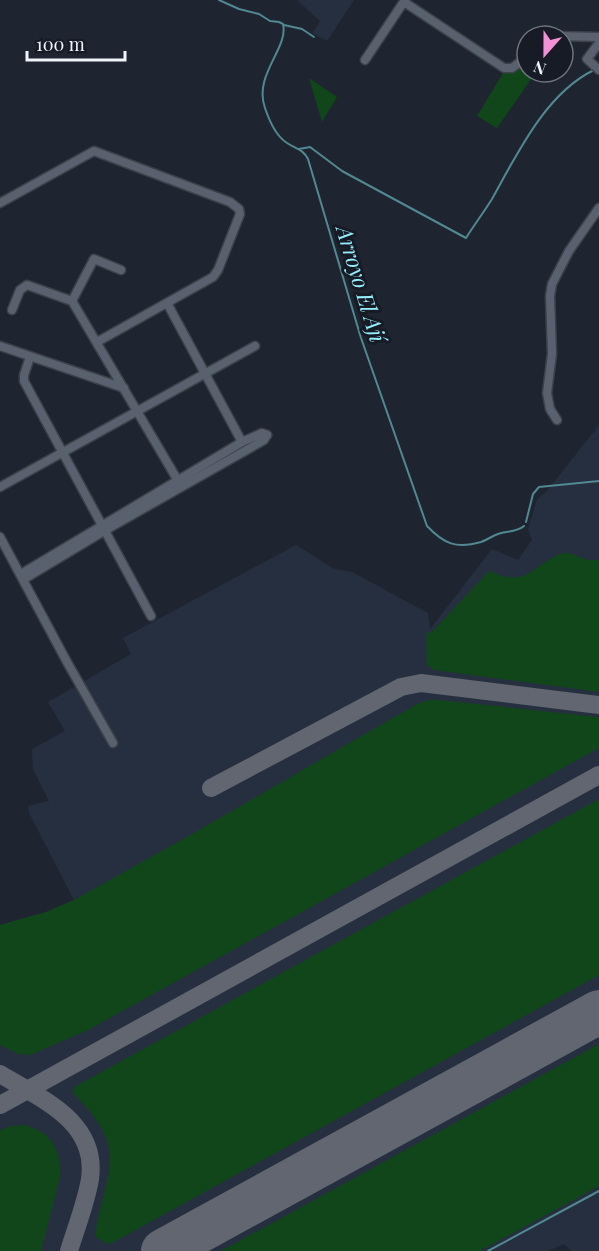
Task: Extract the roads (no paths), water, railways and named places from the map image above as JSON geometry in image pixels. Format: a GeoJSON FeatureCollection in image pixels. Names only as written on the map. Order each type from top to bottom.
{"type":"FeatureCollection","features":[{"type":"Feature","properties":{"kind":"street"},"geometry":{"type":"LineString","coordinates":[[365,60],[404,1],[504,68],[515,66]]}},
{"type":"Feature","properties":{"kind":"street"},"geometry":{"type":"LineString","coordinates":[[575,36],[599,37]]}},
{"type":"Feature","properties":{"kind":"street"},"geometry":{"type":"LineString","coordinates":[[599,43],[587,59],[599,69]]}},
{"type":"Feature","properties":{"kind":"street"},"geometry":{"type":"LineString","coordinates":[[0,203],[94,150],[236,205],[240,214],[216,274],[97,342]]}},
{"type":"Feature","properties":{"kind":"street"},"geometry":{"type":"LineString","coordinates":[[557,420],[550,409],[547,393],[552,354],[550,296],[552,284],[568,251],[599,208]]}},
{"type":"Feature","properties":{"kind":"street"},"geometry":{"type":"LineString","coordinates":[[72,301],[94,259],[121,270]]}},
{"type":"Feature","properties":{"kind":"street"},"geometry":{"type":"LineString","coordinates":[[12,310],[20,290],[27,285],[72,301],[177,479]]}},
{"type":"Feature","properties":{"kind":"street"},"geometry":{"type":"LineString","coordinates":[[167,303],[242,442]]}},
{"type":"Feature","properties":{"kind":"street"},"geometry":{"type":"LineString","coordinates":[[0,346],[124,388]]}},
{"type":"Feature","properties":{"kind":"street"},"geometry":{"type":"LineString","coordinates":[[0,487],[255,346]]}},
{"type":"Feature","properties":{"kind":"street"},"geometry":{"type":"LineString","coordinates":[[30,357],[24,381],[151,616]]}},
{"type":"Feature","properties":{"kind":"street"},"geometry":{"type":"LineString","coordinates":[[22,577],[103,528],[177,479],[242,442],[262,433],[267,435],[264,440],[103,528]]}},
{"type":"Feature","properties":{"kind":"street"},"geometry":{"type":"LineString","coordinates":[[0,537],[113,743]]}},
{"type":"Feature","properties":{"kind":"waterway","name":"Arroyo El Ají"},"geometry":{"type":"LineString","coordinates":[[219,0],[283,24],[281,43],[264,84],[265,108],[279,136],[302,151],[308,159],[361,338],[427,526],[445,541],[457,545],[481,542],[524,526]]}},
{"type":"Feature","properties":{"kind":"waterway"},"geometry":{"type":"LineString","coordinates":[[284,25],[302,29],[314,37]]}},
{"type":"Feature","properties":{"kind":"waterway"},"geometry":{"type":"LineString","coordinates":[[299,149],[310,147],[342,171],[466,238],[492,199],[534,126],[561,94],[577,80],[594,70]]}},
{"type":"Feature","properties":{"kind":"waterway","name":"Arroyo El Ají"},"geometry":{"type":"LineString","coordinates":[[526,522],[533,494],[539,487],[599,481]]}},
{"type":"Feature","properties":{"kind":"waterway"},"geometry":{"type":"LineString","coordinates":[[488,1251],[599,1191]]}}]}
